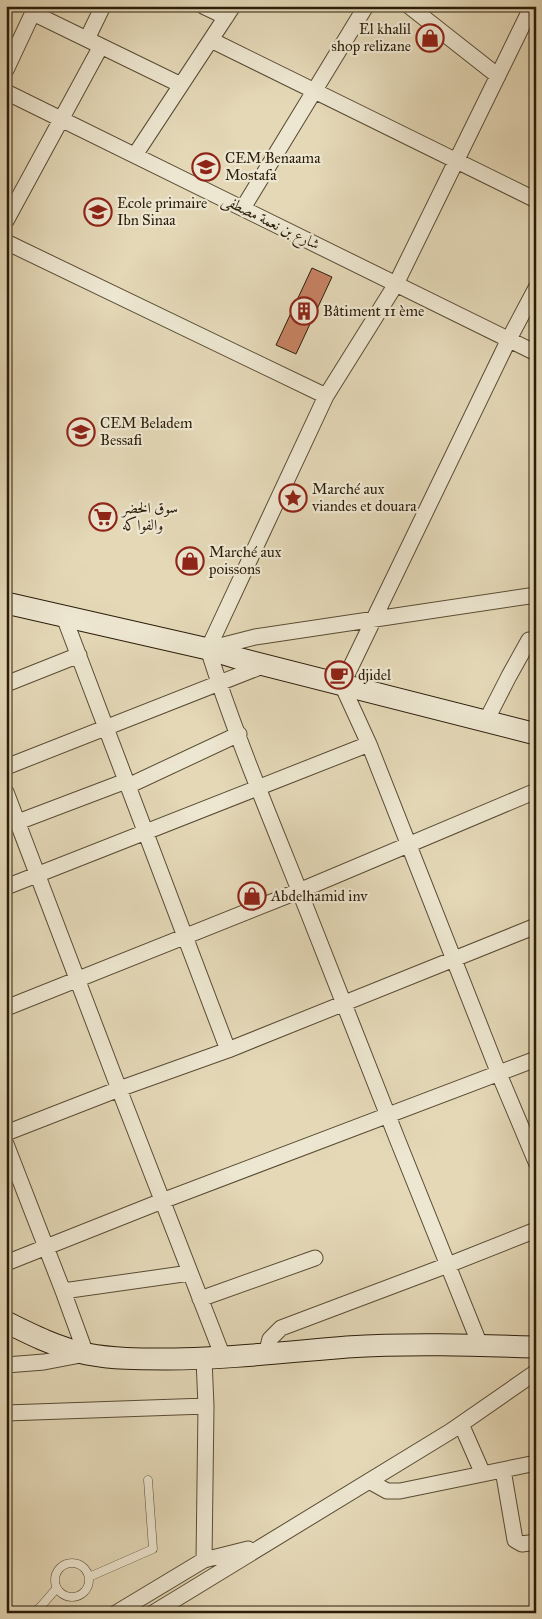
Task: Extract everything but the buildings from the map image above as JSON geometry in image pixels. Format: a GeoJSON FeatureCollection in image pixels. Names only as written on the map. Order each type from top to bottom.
{"type":"FeatureCollection","features":[{"type":"Feature","properties":{"kind":"main road"},"geometry":{"type":"LineString","coordinates":[[6,603],[208,649],[536,734]]}},
{"type":"Feature","properties":{"kind":"main road"},"geometry":{"type":"LineString","coordinates":[[6,1322],[51,1343],[86,1354],[119,1358],[213,1358],[379,1346],[480,1345],[536,1347]]}},
{"type":"Feature","properties":{"kind":"street"},"geometry":{"type":"LineString","coordinates":[[87,39],[103,6]]}},
{"type":"Feature","properties":{"kind":"street"},"geometry":{"type":"LineString","coordinates":[[135,155],[229,12],[203,6]]}},
{"type":"Feature","properties":{"kind":"street"},"geometry":{"type":"LineString","coordinates":[[243,208],[366,6]]}},
{"type":"Feature","properties":{"kind":"street"},"geometry":{"type":"LineString","coordinates":[[409,6],[498,76]]}},
{"type":"Feature","properties":{"kind":"street"},"geometry":{"type":"LineString","coordinates":[[480,1345],[387,1116],[299,891],[238,734],[208,649],[326,396],[396,284],[532,6]]}},
{"type":"Feature","properties":{"kind":"street"},"geometry":{"type":"LineString","coordinates":[[6,70],[34,10],[87,39],[181,85]]}},
{"type":"Feature","properties":{"kind":"street"},"geometry":{"type":"LineString","coordinates":[[211,40],[536,200]]}},
{"type":"Feature","properties":{"kind":"street"},"geometry":{"type":"LineString","coordinates":[[6,221],[101,46]]}},
{"type":"Feature","properties":{"kind":"street","name":"شارع بن نعمة مصطفى"},"geometry":{"type":"LineString","coordinates":[[6,92],[536,353]]}},
{"type":"Feature","properties":{"kind":"street"},"geometry":{"type":"LineString","coordinates":[[6,242],[326,396]]}},
{"type":"Feature","properties":{"kind":"street"},"geometry":{"type":"LineString","coordinates":[[535,1159],[499,1074],[369,744],[342,685],[508,340],[536,288]]}},
{"type":"Feature","properties":{"kind":"street"},"geometry":{"type":"LineString","coordinates":[[208,649],[255,637],[536,595]]}},
{"type":"Feature","properties":{"kind":"street"},"geometry":{"type":"LineString","coordinates":[[64,617],[228,1050]]}},
{"type":"Feature","properties":{"kind":"street"},"geometry":{"type":"LineString","coordinates":[[486,721],[508,676],[534,639]]}},
{"type":"Feature","properties":{"kind":"street"},"geometry":{"type":"LineString","coordinates":[[6,684],[79,655]]}},
{"type":"Feature","properties":{"kind":"street"},"geometry":{"type":"LineString","coordinates":[[6,767],[265,665]]}},
{"type":"Feature","properties":{"kind":"street"},"geometry":{"type":"LineString","coordinates":[[18,822],[127,784],[238,734]]}},
{"type":"Feature","properties":{"kind":"street"},"geometry":{"type":"LineString","coordinates":[[6,887],[369,744]]}},
{"type":"Feature","properties":{"kind":"street"},"geometry":{"type":"LineString","coordinates":[[6,1008],[78,981],[299,891],[536,791]]}},
{"type":"Feature","properties":{"kind":"street"},"geometry":{"type":"LineString","coordinates":[[6,792],[200,1299],[213,1358],[206,1406],[204,1560]]}},
{"type":"Feature","properties":{"kind":"street"},"geometry":{"type":"LineString","coordinates":[[6,1133],[119,1089],[228,1050],[536,926]]}},
{"type":"Feature","properties":{"kind":"street"},"geometry":{"type":"LineString","coordinates":[[6,1263],[162,1201],[536,1059]]}},
{"type":"Feature","properties":{"kind":"street"},"geometry":{"type":"LineString","coordinates":[[6,1144],[86,1354],[44,1362],[6,1365]]}},
{"type":"Feature","properties":{"kind":"street"},"geometry":{"type":"LineString","coordinates":[[266,1354],[270,1339],[281,1328],[536,1230]]}},
{"type":"Feature","properties":{"kind":"street"},"geometry":{"type":"LineString","coordinates":[[200,1299],[315,1258]]}},
{"type":"Feature","properties":{"kind":"street"},"geometry":{"type":"LineString","coordinates":[[63,1291],[190,1273]]}},
{"type":"Feature","properties":{"kind":"street"},"geometry":{"type":"LineString","coordinates":[[153,1613],[461,1424],[536,1372]]}},
{"type":"Feature","properties":{"kind":"street"},"geometry":{"type":"LineString","coordinates":[[6,1413],[206,1406]]}},
{"type":"Feature","properties":{"kind":"street"},"geometry":{"type":"LineString","coordinates":[[461,1424],[483,1474]]}},
{"type":"Feature","properties":{"kind":"street"},"geometry":{"type":"LineString","coordinates":[[369,1481],[380,1489],[394,1492],[536,1464]]}},
{"type":"Feature","properties":{"kind":"street"},"geometry":{"type":"LineString","coordinates":[[503,1470],[515,1540],[522,1544],[536,1542]]}},
{"type":"Feature","properties":{"kind":"street"},"geometry":{"type":"LineString","coordinates":[[116,1613],[204,1560],[264,1545]]}},
{"type":"Feature","properties":{"kind":"lane"},"geometry":{"type":"LineString","coordinates":[[89,1577],[153,1549],[148,1480]]}},
{"type":"Feature","properties":{"kind":"lane"},"geometry":{"type":"LineString","coordinates":[[72,1562],[83,1566],[89,1577],[87,1589],[78,1596],[66,1597],[56,1589],[54,1576],[60,1566],[72,1562]]}},
{"type":"Feature","properties":{"kind":"lane"},"geometry":{"type":"LineString","coordinates":[[35,1613],[56,1589]]}},
{"type":"Feature","properties":{"kind":"place","name":"El khalil shop relizane"},"geometry":{"type":"Point","coordinates":[430,38]}},
{"type":"Feature","properties":{"kind":"place","name":"CEM Benaama Mostafa"},"geometry":{"type":"Point","coordinates":[206,167]}},
{"type":"Feature","properties":{"kind":"place","name":"Ecole primaire Ibn Sinaa"},"geometry":{"type":"Point","coordinates":[98,212]}},
{"type":"Feature","properties":{"kind":"place","name":"Bâtiment 11 ème"},"geometry":{"type":"Point","coordinates":[304,311]}},
{"type":"Feature","properties":{"kind":"place","name":"CEM Beladem Bessafi"},"geometry":{"type":"Point","coordinates":[81,432]}},
{"type":"Feature","properties":{"kind":"place","name":"Marché aux viandes et douara"},"geometry":{"type":"Point","coordinates":[293,498]}},
{"type":"Feature","properties":{"kind":"place","name":"سوق الخضر والفواكه"},"geometry":{"type":"Point","coordinates":[103,517]}},
{"type":"Feature","properties":{"kind":"place","name":"Marché aux poissons"},"geometry":{"type":"Point","coordinates":[190,561]}},
{"type":"Feature","properties":{"kind":"place","name":"djidel"},"geometry":{"type":"Point","coordinates":[339,675]}},
{"type":"Feature","properties":{"kind":"place","name":"Abdelhamid inv"},"geometry":{"type":"Point","coordinates":[252,896]}}]}
